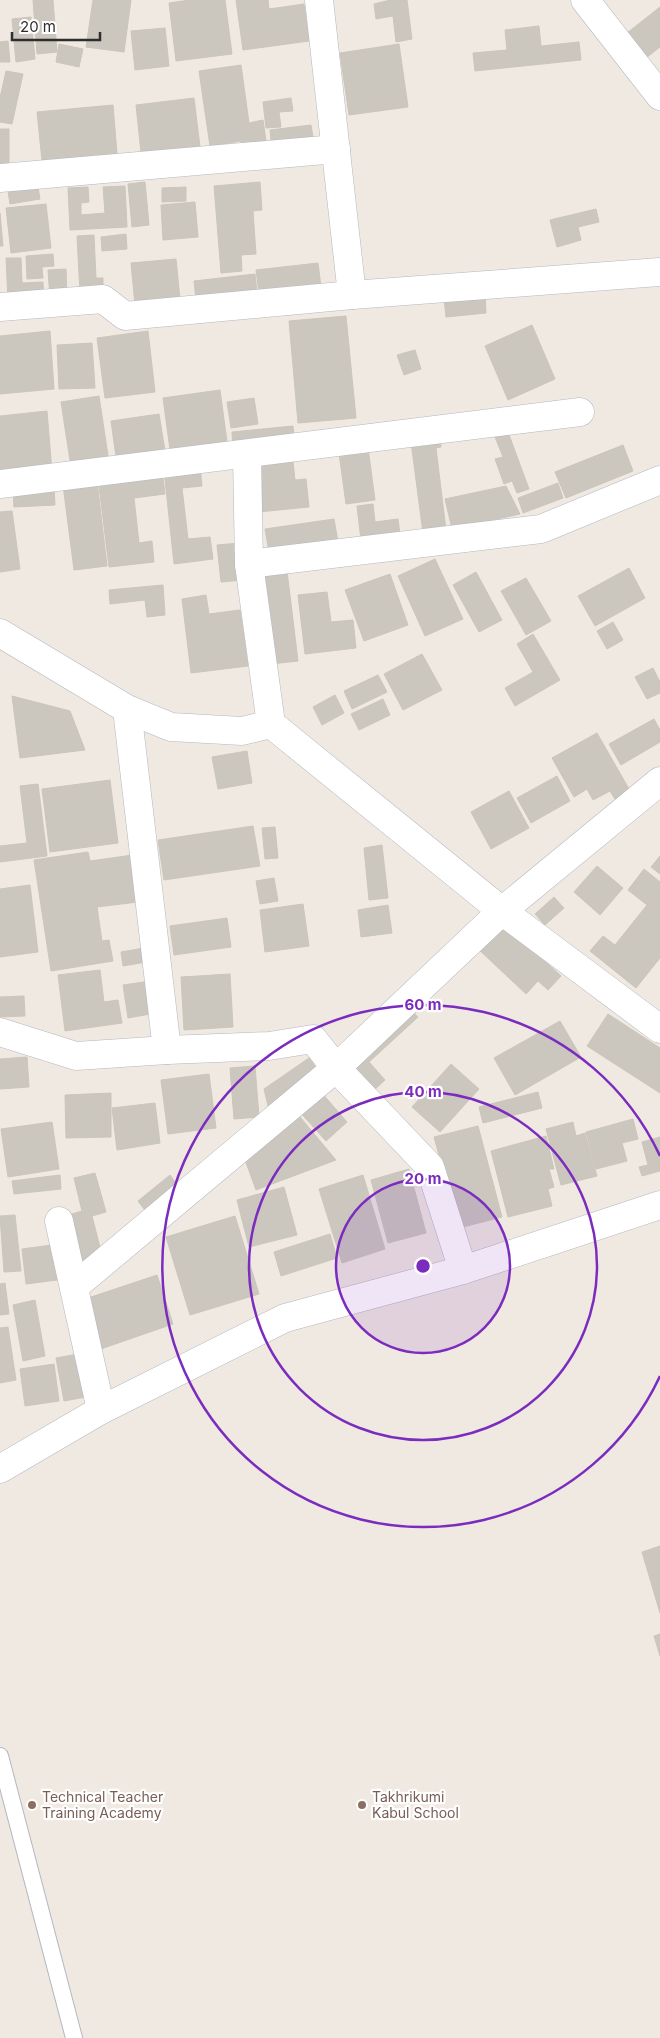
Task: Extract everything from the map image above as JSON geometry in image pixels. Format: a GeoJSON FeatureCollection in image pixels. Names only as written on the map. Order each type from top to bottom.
{"type":"FeatureCollection","features":[{"type":"Feature","properties":{"kind":"street"},"geometry":{"type":"LineString","coordinates":[[319,0],[352,295]]}},
{"type":"Feature","properties":{"kind":"street"},"geometry":{"type":"LineString","coordinates":[[585,0],[660,96]]}},
{"type":"Feature","properties":{"kind":"street"},"geometry":{"type":"LineString","coordinates":[[0,178],[336,149]]}},
{"type":"Feature","properties":{"kind":"street"},"geometry":{"type":"LineString","coordinates":[[0,307],[104,299],[125,316],[352,295],[660,272]]}},
{"type":"Feature","properties":{"kind":"street"},"geometry":{"type":"LineString","coordinates":[[0,484],[580,412]]}},
{"type":"Feature","properties":{"kind":"street"},"geometry":{"type":"LineString","coordinates":[[247,454],[249,564],[271,724],[502,911],[660,1029]]}},
{"type":"Feature","properties":{"kind":"street"},"geometry":{"type":"LineString","coordinates":[[249,564],[541,529],[660,480]]}},
{"type":"Feature","properties":{"kind":"street"},"geometry":{"type":"LineString","coordinates":[[0,633],[127,709],[171,727],[242,731],[271,724]]}},
{"type":"Feature","properties":{"kind":"street"},"geometry":{"type":"LineString","coordinates":[[127,709],[167,1050]]}},
{"type":"Feature","properties":{"kind":"street"},"geometry":{"type":"LineString","coordinates":[[74,1287],[336,1068],[502,911],[660,781]]}},
{"type":"Feature","properties":{"kind":"street"},"geometry":{"type":"LineString","coordinates":[[0,1032],[76,1056],[269,1046],[313,1039],[336,1068],[430,1167],[464,1270]]}},
{"type":"Feature","properties":{"kind":"street"},"geometry":{"type":"LineString","coordinates":[[0,1468],[102,1410],[285,1318],[464,1270],[660,1205]]}},
{"type":"Feature","properties":{"kind":"street"},"geometry":{"type":"LineString","coordinates":[[59,1221],[102,1410]]}},
{"type":"Feature","properties":{"kind":"lane"},"geometry":{"type":"LineString","coordinates":[[0,1756],[74,2038]]}},
{"type":"Feature","properties":{"kind":"building"},"geometry":{"type":"Polygon","coordinates":[[[33,0],[53,0],[57,52],[37,54],[33,0]]]}},
{"type":"Feature","properties":{"kind":"building"},"geometry":{"type":"Polygon","coordinates":[[[93,0],[131,0],[124,52],[86,47],[93,0]]]}},
{"type":"Feature","properties":{"kind":"building"},"geometry":{"type":"Polygon","coordinates":[[[190,0],[225,0],[232,54],[176,61],[169,3],[190,0]]]}},
{"type":"Feature","properties":{"kind":"building"},"geometry":{"type":"Polygon","coordinates":[[[236,0],[268,0],[269,9],[304,4],[309,41],[243,50],[236,0]]]}},
{"type":"Feature","properties":{"kind":"building"},"geometry":{"type":"Polygon","coordinates":[[[390,0],[407,0],[412,39],[396,42],[393,16],[376,19],[374,4],[390,0]]]}},
{"type":"Feature","properties":{"kind":"building"},"geometry":{"type":"Polygon","coordinates":[[[660,7],[660,47],[646,58],[627,33],[660,7]]]}},
{"type":"Feature","properties":{"kind":"building"},"geometry":{"type":"Polygon","coordinates":[[[31,17],[35,59],[16,62],[12,19],[31,17]]]}},
{"type":"Feature","properties":{"kind":"building"},"geometry":{"type":"Polygon","coordinates":[[[539,26],[541,46],[579,42],[581,60],[475,71],[473,53],[507,50],[505,30],[539,26]]]}},
{"type":"Feature","properties":{"kind":"building"},"geometry":{"type":"Polygon","coordinates":[[[165,28],[169,66],[135,70],[131,31],[165,28]]]}},
{"type":"Feature","properties":{"kind":"building"},"geometry":{"type":"Polygon","coordinates":[[[8,41],[10,62],[0,62],[0,42],[8,41]]]}},
{"type":"Feature","properties":{"kind":"building"},"geometry":{"type":"Polygon","coordinates":[[[59,44],[83,49],[79,67],[56,62],[59,44]]]}},
{"type":"Feature","properties":{"kind":"building"},"geometry":{"type":"Polygon","coordinates":[[[399,44],[408,107],[349,115],[340,53],[399,44]]]}},
{"type":"Feature","properties":{"kind":"building"},"geometry":{"type":"Polygon","coordinates":[[[241,65],[249,123],[263,120],[267,148],[243,152],[241,141],[210,146],[199,71],[241,65]]]}},
{"type":"Feature","properties":{"kind":"building"},"geometry":{"type":"Polygon","coordinates":[[[6,71],[23,74],[12,124],[0,122],[0,98],[6,71]]]}},
{"type":"Feature","properties":{"kind":"building"},"geometry":{"type":"Polygon","coordinates":[[[194,98],[201,155],[142,162],[136,105],[194,98]]]}},
{"type":"Feature","properties":{"kind":"building"},"geometry":{"type":"Polygon","coordinates":[[[291,98],[293,111],[279,112],[281,127],[266,128],[263,102],[291,98]]]}},
{"type":"Feature","properties":{"kind":"building"},"geometry":{"type":"Polygon","coordinates":[[[113,105],[117,154],[42,161],[37,112],[113,105]]]}},
{"type":"Feature","properties":{"kind":"building"},"geometry":{"type":"Polygon","coordinates":[[[311,125],[314,143],[272,149],[270,130],[311,125]]]}},
{"type":"Feature","properties":{"kind":"building"},"geometry":{"type":"Polygon","coordinates":[[[0,129],[9,129],[9,171],[0,171],[0,129]]]}},
{"type":"Feature","properties":{"kind":"building"},"geometry":{"type":"Polygon","coordinates":[[[145,182],[149,225],[132,227],[128,184],[145,182]]]}},
{"type":"Feature","properties":{"kind":"building"},"geometry":{"type":"Polygon","coordinates":[[[260,182],[262,210],[253,211],[256,254],[241,255],[242,271],[221,273],[214,186],[260,182]]]}},
{"type":"Feature","properties":{"kind":"building"},"geometry":{"type":"Polygon","coordinates":[[[125,186],[127,227],[70,230],[68,188],[88,187],[89,202],[81,203],[81,215],[105,213],[103,187],[125,186]]]}},
{"type":"Feature","properties":{"kind":"building"},"geometry":{"type":"Polygon","coordinates":[[[38,187],[40,199],[10,204],[8,191],[38,187]]]}},
{"type":"Feature","properties":{"kind":"building"},"geometry":{"type":"Polygon","coordinates":[[[186,187],[186,201],[162,202],[162,188],[186,187]]]}},
{"type":"Feature","properties":{"kind":"building"},"geometry":{"type":"Polygon","coordinates":[[[195,202],[198,237],[163,240],[161,205],[195,202]]]}},
{"type":"Feature","properties":{"kind":"building"},"geometry":{"type":"Polygon","coordinates":[[[46,204],[51,248],[11,253],[6,208],[46,204]]]}},
{"type":"Feature","properties":{"kind":"building"},"geometry":{"type":"Polygon","coordinates":[[[596,209],[599,222],[578,227],[581,240],[557,247],[550,220],[596,209]]]}},
{"type":"Feature","properties":{"kind":"building"},"geometry":{"type":"Polygon","coordinates":[[[0,213],[3,246],[0,246],[0,213]]]}},
{"type":"Feature","properties":{"kind":"building"},"geometry":{"type":"Polygon","coordinates":[[[126,234],[127,249],[102,251],[101,237],[126,234]]]}},
{"type":"Feature","properties":{"kind":"building"},"geometry":{"type":"Polygon","coordinates":[[[94,235],[96,278],[103,278],[103,292],[80,293],[77,236],[94,235]]]}},
{"type":"Feature","properties":{"kind":"building"},"geometry":{"type":"Polygon","coordinates":[[[53,254],[54,266],[42,267],[43,278],[27,279],[26,256],[53,254]]]}},
{"type":"Feature","properties":{"kind":"building"},"geometry":{"type":"Polygon","coordinates":[[[6,258],[21,258],[22,283],[43,282],[44,299],[8,300],[6,258]]]}},
{"type":"Feature","properties":{"kind":"building"},"geometry":{"type":"Polygon","coordinates":[[[176,259],[180,299],[135,305],[131,263],[176,259]]]}},
{"type":"Feature","properties":{"kind":"building"},"geometry":{"type":"Polygon","coordinates":[[[318,263],[321,287],[259,294],[256,270],[318,263]]]}},
{"type":"Feature","properties":{"kind":"building"},"geometry":{"type":"Polygon","coordinates":[[[66,269],[67,298],[50,298],[48,270],[66,269]]]}},
{"type":"Feature","properties":{"kind":"building"},"geometry":{"type":"Polygon","coordinates":[[[255,274],[257,293],[196,300],[194,281],[255,274]]]}},
{"type":"Feature","properties":{"kind":"building"},"geometry":{"type":"Polygon","coordinates":[[[485,294],[486,313],[446,317],[444,298],[485,294]]]}},
{"type":"Feature","properties":{"kind":"building"},"geometry":{"type":"Polygon","coordinates":[[[346,316],[356,418],[298,423],[289,321],[346,316]]]}},
{"type":"Feature","properties":{"kind":"building"},"geometry":{"type":"Polygon","coordinates":[[[532,325],[555,379],[508,400],[485,346],[532,325]]]}},
{"type":"Feature","properties":{"kind":"building"},"geometry":{"type":"Polygon","coordinates":[[[50,331],[54,389],[0,394],[0,336],[50,331]]]}},
{"type":"Feature","properties":{"kind":"building"},"geometry":{"type":"Polygon","coordinates":[[[148,331],[155,392],[105,398],[97,338],[148,331]]]}},
{"type":"Feature","properties":{"kind":"building"},"geometry":{"type":"Polygon","coordinates":[[[92,343],[95,388],[59,389],[57,345],[92,343]]]}},
{"type":"Feature","properties":{"kind":"building"},"geometry":{"type":"Polygon","coordinates":[[[415,350],[421,369],[404,375],[397,355],[415,350]]]}},
{"type":"Feature","properties":{"kind":"building"},"geometry":{"type":"Polygon","coordinates":[[[220,390],[228,449],[171,457],[163,398],[220,390]]]}},
{"type":"Feature","properties":{"kind":"building"},"geometry":{"type":"Polygon","coordinates":[[[99,396],[109,462],[71,467],[61,402],[99,396]]]}},
{"type":"Feature","properties":{"kind":"building"},"geometry":{"type":"Polygon","coordinates":[[[254,398],[258,424],[231,428],[227,402],[254,398]]]}},
{"type":"Feature","properties":{"kind":"building"},"geometry":{"type":"Polygon","coordinates":[[[47,411],[52,472],[0,477],[0,416],[47,411]]]}},
{"type":"Feature","properties":{"kind":"building"},"geometry":{"type":"Polygon","coordinates":[[[159,414],[166,457],[117,464],[111,421],[159,414]]]}},
{"type":"Feature","properties":{"kind":"building"},"geometry":{"type":"Polygon","coordinates":[[[293,426],[295,444],[233,449],[232,432],[293,426]]]}},
{"type":"Feature","properties":{"kind":"building"},"geometry":{"type":"Polygon","coordinates":[[[508,432],[529,489],[517,493],[512,481],[504,484],[495,459],[503,457],[495,437],[508,432]]]}},
{"type":"Feature","properties":{"kind":"building"},"geometry":{"type":"Polygon","coordinates":[[[440,438],[441,447],[436,448],[446,530],[423,533],[411,442],[440,438]]]}},
{"type":"Feature","properties":{"kind":"building"},"geometry":{"type":"Polygon","coordinates":[[[623,445],[633,471],[566,498],[555,472],[623,445]]]}},
{"type":"Feature","properties":{"kind":"building"},"geometry":{"type":"Polygon","coordinates":[[[368,448],[375,500],[346,504],[339,453],[368,448]]]}},
{"type":"Feature","properties":{"kind":"building"},"geometry":{"type":"Polygon","coordinates":[[[293,462],[295,480],[306,479],[309,507],[258,512],[254,466],[293,462]]]}},
{"type":"Feature","properties":{"kind":"building"},"geometry":{"type":"Polygon","coordinates":[[[200,466],[202,486],[182,488],[188,539],[210,537],[213,559],[174,564],[164,470],[200,466]]]}},
{"type":"Feature","properties":{"kind":"building"},"geometry":{"type":"Polygon","coordinates":[[[162,470],[165,494],[134,498],[139,543],[152,541],[154,562],[109,567],[98,478],[162,470]]]}},
{"type":"Feature","properties":{"kind":"building"},"geometry":{"type":"Polygon","coordinates":[[[97,481],[107,566],[74,570],[63,485],[97,481]]]}},
{"type":"Feature","properties":{"kind":"building"},"geometry":{"type":"Polygon","coordinates":[[[558,483],[563,498],[523,513],[518,498],[558,483]]]}},
{"type":"Feature","properties":{"kind":"building"},"geometry":{"type":"Polygon","coordinates":[[[506,486],[520,514],[452,529],[445,499],[506,486]]]}},
{"type":"Feature","properties":{"kind":"building"},"geometry":{"type":"Polygon","coordinates":[[[54,487],[55,505],[14,507],[13,489],[54,487]]]}},
{"type":"Feature","properties":{"kind":"building"},"geometry":{"type":"Polygon","coordinates":[[[373,504],[375,522],[398,519],[400,535],[361,540],[357,506],[373,504]]]}},
{"type":"Feature","properties":{"kind":"building"},"geometry":{"type":"Polygon","coordinates":[[[12,511],[20,569],[0,572],[0,512],[12,511]]]}},
{"type":"Feature","properties":{"kind":"building"},"geometry":{"type":"Polygon","coordinates":[[[334,519],[338,542],[269,552],[265,529],[334,519]]]}},
{"type":"Feature","properties":{"kind":"building"},"geometry":{"type":"Polygon","coordinates":[[[240,543],[243,580],[221,582],[217,545],[240,543]]]}},
{"type":"Feature","properties":{"kind":"building"},"geometry":{"type":"Polygon","coordinates":[[[435,559],[463,619],[425,636],[398,576],[435,559]]]}},
{"type":"Feature","properties":{"kind":"building"},"geometry":{"type":"Polygon","coordinates":[[[629,568],[645,598],[595,626],[578,596],[629,568]]]}},
{"type":"Feature","properties":{"kind":"building"},"geometry":{"type":"Polygon","coordinates":[[[287,571],[298,661],[271,664],[260,574],[287,571]]]}},
{"type":"Feature","properties":{"kind":"building"},"geometry":{"type":"Polygon","coordinates":[[[476,572],[502,620],[479,632],[453,585],[476,572]]]}},
{"type":"Feature","properties":{"kind":"building"},"geometry":{"type":"Polygon","coordinates":[[[390,574],[408,625],[364,641],[345,590],[390,574]]]}},
{"type":"Feature","properties":{"kind":"building"},"geometry":{"type":"Polygon","coordinates":[[[526,578],[551,621],[526,635],[501,591],[526,578]]]}},
{"type":"Feature","properties":{"kind":"building"},"geometry":{"type":"Polygon","coordinates":[[[163,585],[165,615],[147,617],[145,600],[110,604],[109,590],[163,585]]]}},
{"type":"Feature","properties":{"kind":"building"},"geometry":{"type":"Polygon","coordinates":[[[327,592],[331,622],[353,620],[356,648],[305,654],[298,595],[327,592]]]}},
{"type":"Feature","properties":{"kind":"building"},"geometry":{"type":"Polygon","coordinates":[[[206,595],[209,614],[240,610],[248,666],[191,673],[182,599],[206,595]]]}},
{"type":"Feature","properties":{"kind":"building"},"geometry":{"type":"Polygon","coordinates":[[[613,622],[623,640],[607,649],[597,631],[613,622]]]}},
{"type":"Feature","properties":{"kind":"building"},"geometry":{"type":"Polygon","coordinates":[[[533,634],[560,680],[515,706],[505,688],[533,672],[517,644],[533,634]]]}},
{"type":"Feature","properties":{"kind":"building"},"geometry":{"type":"Polygon","coordinates":[[[422,654],[442,690],[403,710],[384,674],[422,654]]]}},
{"type":"Feature","properties":{"kind":"building"},"geometry":{"type":"Polygon","coordinates":[[[653,668],[660,682],[660,693],[647,699],[635,677],[653,668]]]}},
{"type":"Feature","properties":{"kind":"building"},"geometry":{"type":"Polygon","coordinates":[[[378,675],[387,692],[352,709],[344,691],[378,675]]]}},
{"type":"Feature","properties":{"kind":"building"},"geometry":{"type":"Polygon","coordinates":[[[335,695],[344,713],[322,725],[313,707],[335,695]]]}},
{"type":"Feature","properties":{"kind":"building"},"geometry":{"type":"Polygon","coordinates":[[[12,696],[70,711],[85,750],[20,758],[12,696]]]}},
{"type":"Feature","properties":{"kind":"building"},"geometry":{"type":"Polygon","coordinates":[[[383,699],[390,715],[359,730],[351,714],[383,699]]]}},
{"type":"Feature","properties":{"kind":"building"},"geometry":{"type":"Polygon","coordinates":[[[654,719],[660,730],[660,742],[621,765],[609,744],[654,719]]]}},
{"type":"Feature","properties":{"kind":"building"},"geometry":{"type":"Polygon","coordinates":[[[597,733],[633,796],[618,804],[610,791],[593,800],[587,789],[574,797],[552,758],[597,733]]]}},
{"type":"Feature","properties":{"kind":"building"},"geometry":{"type":"Polygon","coordinates":[[[247,751],[252,783],[218,789],[212,757],[247,751]]]}},
{"type":"Feature","properties":{"kind":"building"},"geometry":{"type":"Polygon","coordinates":[[[557,776],[570,801],[531,823],[517,798],[557,776]]]}},
{"type":"Feature","properties":{"kind":"building"},"geometry":{"type":"Polygon","coordinates":[[[110,780],[118,843],[50,852],[42,789],[110,780]]]}},
{"type":"Feature","properties":{"kind":"building"},"geometry":{"type":"Polygon","coordinates":[[[38,784],[47,856],[0,862],[0,846],[27,843],[20,786],[38,784]]]}},
{"type":"Feature","properties":{"kind":"building"},"geometry":{"type":"Polygon","coordinates":[[[509,791],[529,828],[491,849],[471,812],[509,791]]]}},
{"type":"Feature","properties":{"kind":"building"},"geometry":{"type":"Polygon","coordinates":[[[253,826],[260,866],[164,880],[158,840],[253,826]]]}},
{"type":"Feature","properties":{"kind":"building"},"geometry":{"type":"Polygon","coordinates":[[[275,827],[278,858],[265,859],[262,828],[275,827]]]}},
{"type":"Feature","properties":{"kind":"building"},"geometry":{"type":"Polygon","coordinates":[[[382,845],[388,898],[369,900],[364,848],[382,845]]]}},
{"type":"Feature","properties":{"kind":"building"},"geometry":{"type":"Polygon","coordinates":[[[88,852],[90,861],[140,854],[146,901],[97,907],[102,941],[109,940],[113,961],[51,971],[34,860],[88,852]]]}},
{"type":"Feature","properties":{"kind":"building"},"geometry":{"type":"Polygon","coordinates":[[[660,856],[660,874],[651,867],[660,856]]]}},
{"type":"Feature","properties":{"kind":"building"},"geometry":{"type":"Polygon","coordinates":[[[597,866],[623,888],[600,915],[574,892],[597,866]]]}},
{"type":"Feature","properties":{"kind":"building"},"geometry":{"type":"Polygon","coordinates":[[[644,869],[660,882],[660,958],[636,988],[590,951],[603,936],[615,945],[647,905],[628,890],[644,869]]]}},
{"type":"Feature","properties":{"kind":"building"},"geometry":{"type":"Polygon","coordinates":[[[274,878],[278,901],[260,904],[256,881],[274,878]]]}},
{"type":"Feature","properties":{"kind":"building"},"geometry":{"type":"Polygon","coordinates":[[[30,885],[38,952],[0,957],[0,889],[30,885]]]}},
{"type":"Feature","properties":{"kind":"building"},"geometry":{"type":"Polygon","coordinates":[[[554,897],[564,908],[545,925],[535,914],[554,897]]]}},
{"type":"Feature","properties":{"kind":"building"},"geometry":{"type":"Polygon","coordinates":[[[303,904],[309,946],[265,952],[260,910],[303,904]]]}},
{"type":"Feature","properties":{"kind":"building"},"geometry":{"type":"Polygon","coordinates":[[[388,905],[392,933],[361,937],[358,910],[388,905]]]}},
{"type":"Feature","properties":{"kind":"building"},"geometry":{"type":"Polygon","coordinates":[[[227,918],[231,947],[174,955],[170,926],[227,918]]]}},
{"type":"Feature","properties":{"kind":"building"},"geometry":{"type":"Polygon","coordinates":[[[500,919],[561,976],[548,990],[538,981],[526,994],[475,946],[500,919]]]}},
{"type":"Feature","properties":{"kind":"building"},"geometry":{"type":"Polygon","coordinates":[[[150,947],[152,961],[123,966],[121,952],[150,947]]]}},
{"type":"Feature","properties":{"kind":"building"},"geometry":{"type":"Polygon","coordinates":[[[100,970],[104,1002],[118,1000],[122,1023],[65,1031],[58,975],[100,970]]]}},
{"type":"Feature","properties":{"kind":"building"},"geometry":{"type":"Polygon","coordinates":[[[230,974],[233,1027],[184,1030],[181,977],[230,974]]]}},
{"type":"Feature","properties":{"kind":"building"},"geometry":{"type":"Polygon","coordinates":[[[151,981],[156,1013],[128,1018],[123,985],[151,981]]]}},
{"type":"Feature","properties":{"kind":"building"},"geometry":{"type":"Polygon","coordinates":[[[24,996],[25,1016],[0,1017],[0,997],[24,996]]]}},
{"type":"Feature","properties":{"kind":"building"},"geometry":{"type":"Polygon","coordinates":[[[406,1006],[418,1017],[369,1062],[385,1080],[371,1093],[343,1063],[406,1006]]]}},
{"type":"Feature","properties":{"kind":"building"},"geometry":{"type":"Polygon","coordinates":[[[608,1014],[660,1048],[660,1093],[587,1046],[608,1014]]]}},
{"type":"Feature","properties":{"kind":"building"},"geometry":{"type":"Polygon","coordinates":[[[560,1021],[581,1057],[515,1095],[494,1058],[560,1021]]]}},
{"type":"Feature","properties":{"kind":"building"},"geometry":{"type":"Polygon","coordinates":[[[27,1057],[29,1087],[0,1089],[0,1059],[27,1057]]]}},
{"type":"Feature","properties":{"kind":"building"},"geometry":{"type":"Polygon","coordinates":[[[309,1058],[322,1076],[270,1114],[264,1089],[309,1058]]]}},
{"type":"Feature","properties":{"kind":"building"},"geometry":{"type":"Polygon","coordinates":[[[451,1064],[479,1089],[440,1132],[412,1107],[451,1064]]]}},
{"type":"Feature","properties":{"kind":"building"},"geometry":{"type":"Polygon","coordinates":[[[255,1066],[259,1117],[234,1119],[230,1068],[255,1066]]]}},
{"type":"Feature","properties":{"kind":"building"},"geometry":{"type":"Polygon","coordinates":[[[209,1074],[216,1128],[168,1134],[161,1080],[209,1074]]]}},
{"type":"Feature","properties":{"kind":"building"},"geometry":{"type":"Polygon","coordinates":[[[321,1092],[347,1122],[326,1141],[299,1111],[321,1092]]]}},
{"type":"Feature","properties":{"kind":"building"},"geometry":{"type":"Polygon","coordinates":[[[538,1092],[542,1108],[483,1123],[479,1107],[538,1092]]]}},
{"type":"Feature","properties":{"kind":"building"},"geometry":{"type":"Polygon","coordinates":[[[111,1093],[111,1137],[66,1138],[65,1095],[111,1093]]]}},
{"type":"Feature","properties":{"kind":"building"},"geometry":{"type":"Polygon","coordinates":[[[155,1103],[160,1143],[117,1150],[112,1108],[155,1103]]]}},
{"type":"Feature","properties":{"kind":"building"},"geometry":{"type":"Polygon","coordinates":[[[295,1111],[336,1160],[256,1190],[244,1157],[295,1111]]]}},
{"type":"Feature","properties":{"kind":"building"},"geometry":{"type":"Polygon","coordinates":[[[633,1119],[638,1139],[622,1143],[627,1161],[596,1169],[586,1132],[633,1119]]]}},
{"type":"Feature","properties":{"kind":"building"},"geometry":{"type":"Polygon","coordinates":[[[52,1122],[59,1169],[8,1177],[1,1129],[52,1122]]]}},
{"type":"Feature","properties":{"kind":"building"},"geometry":{"type":"Polygon","coordinates":[[[573,1122],[576,1136],[585,1133],[597,1176],[561,1185],[546,1129],[573,1122]]]}},
{"type":"Feature","properties":{"kind":"building"},"geometry":{"type":"Polygon","coordinates":[[[478,1126],[502,1217],[459,1228],[434,1137],[478,1126]]]}},
{"type":"Feature","properties":{"kind":"building"},"geometry":{"type":"Polygon","coordinates":[[[546,1136],[554,1169],[549,1169],[554,1187],[548,1189],[552,1206],[508,1217],[491,1151],[546,1136]]]}},
{"type":"Feature","properties":{"kind":"building"},"geometry":{"type":"Polygon","coordinates":[[[660,1137],[660,1171],[642,1176],[639,1167],[648,1165],[642,1142],[660,1137]]]}},
{"type":"Feature","properties":{"kind":"building"},"geometry":{"type":"Polygon","coordinates":[[[409,1169],[426,1233],[388,1243],[371,1180],[409,1169]]]}},
{"type":"Feature","properties":{"kind":"building"},"geometry":{"type":"Polygon","coordinates":[[[95,1173],[106,1212],[92,1216],[102,1255],[77,1261],[65,1216],[82,1211],[74,1178],[95,1173]]]}},
{"type":"Feature","properties":{"kind":"building"},"geometry":{"type":"Polygon","coordinates":[[[60,1175],[61,1189],[14,1194],[12,1181],[60,1175]]]}},
{"type":"Feature","properties":{"kind":"building"},"geometry":{"type":"Polygon","coordinates":[[[170,1175],[182,1191],[150,1217],[138,1201],[170,1175]]]}},
{"type":"Feature","properties":{"kind":"building"},"geometry":{"type":"Polygon","coordinates":[[[363,1175],[385,1249],[342,1263],[319,1189],[363,1175]]]}},
{"type":"Feature","properties":{"kind":"building"},"geometry":{"type":"Polygon","coordinates":[[[284,1187],[297,1235],[249,1247],[237,1200],[284,1187]]]}},
{"type":"Feature","properties":{"kind":"building"},"geometry":{"type":"Polygon","coordinates":[[[15,1215],[21,1271],[4,1272],[0,1216],[15,1215]]]}},
{"type":"Feature","properties":{"kind":"building"},"geometry":{"type":"Polygon","coordinates":[[[235,1216],[259,1294],[190,1315],[166,1237],[235,1216]]]}},
{"type":"Feature","properties":{"kind":"building"},"geometry":{"type":"Polygon","coordinates":[[[330,1234],[337,1258],[281,1276],[274,1252],[330,1234]]]}},
{"type":"Feature","properties":{"kind":"building"},"geometry":{"type":"Polygon","coordinates":[[[52,1245],[57,1280],[26,1284],[22,1249],[52,1245]]]}},
{"type":"Feature","properties":{"kind":"building"},"geometry":{"type":"Polygon","coordinates":[[[157,1275],[173,1324],[95,1351],[79,1301],[157,1275]]]}},
{"type":"Feature","properties":{"kind":"building"},"geometry":{"type":"Polygon","coordinates":[[[5,1283],[9,1314],[0,1315],[0,1284],[5,1283]]]}},
{"type":"Feature","properties":{"kind":"building"},"geometry":{"type":"Polygon","coordinates":[[[35,1300],[45,1356],[23,1361],[13,1305],[35,1300]]]}},
{"type":"Feature","properties":{"kind":"building"},"geometry":{"type":"Polygon","coordinates":[[[8,1327],[16,1380],[0,1383],[0,1328],[8,1327]]]}},
{"type":"Feature","properties":{"kind":"building"},"geometry":{"type":"Polygon","coordinates":[[[83,1353],[91,1396],[64,1401],[56,1358],[83,1353]]]}},
{"type":"Feature","properties":{"kind":"building"},"geometry":{"type":"Polygon","coordinates":[[[54,1364],[59,1401],[25,1406],[20,1369],[54,1364]]]}},
{"type":"Feature","properties":{"kind":"building"},"geometry":{"type":"Polygon","coordinates":[[[660,1546],[660,1613],[642,1552],[660,1546]]]}},
{"type":"Feature","properties":{"kind":"building"},"geometry":{"type":"Polygon","coordinates":[[[660,1634],[660,1656],[654,1636],[660,1634]]]}},
{"type":"Feature","properties":{"kind":"place","name":"Technical Teacher Training Academy"},"geometry":{"type":"Point","coordinates":[32,1805]}},
{"type":"Feature","properties":{"kind":"place","name":"Takhrikumi Kabul School"},"geometry":{"type":"Point","coordinates":[362,1805]}}]}
